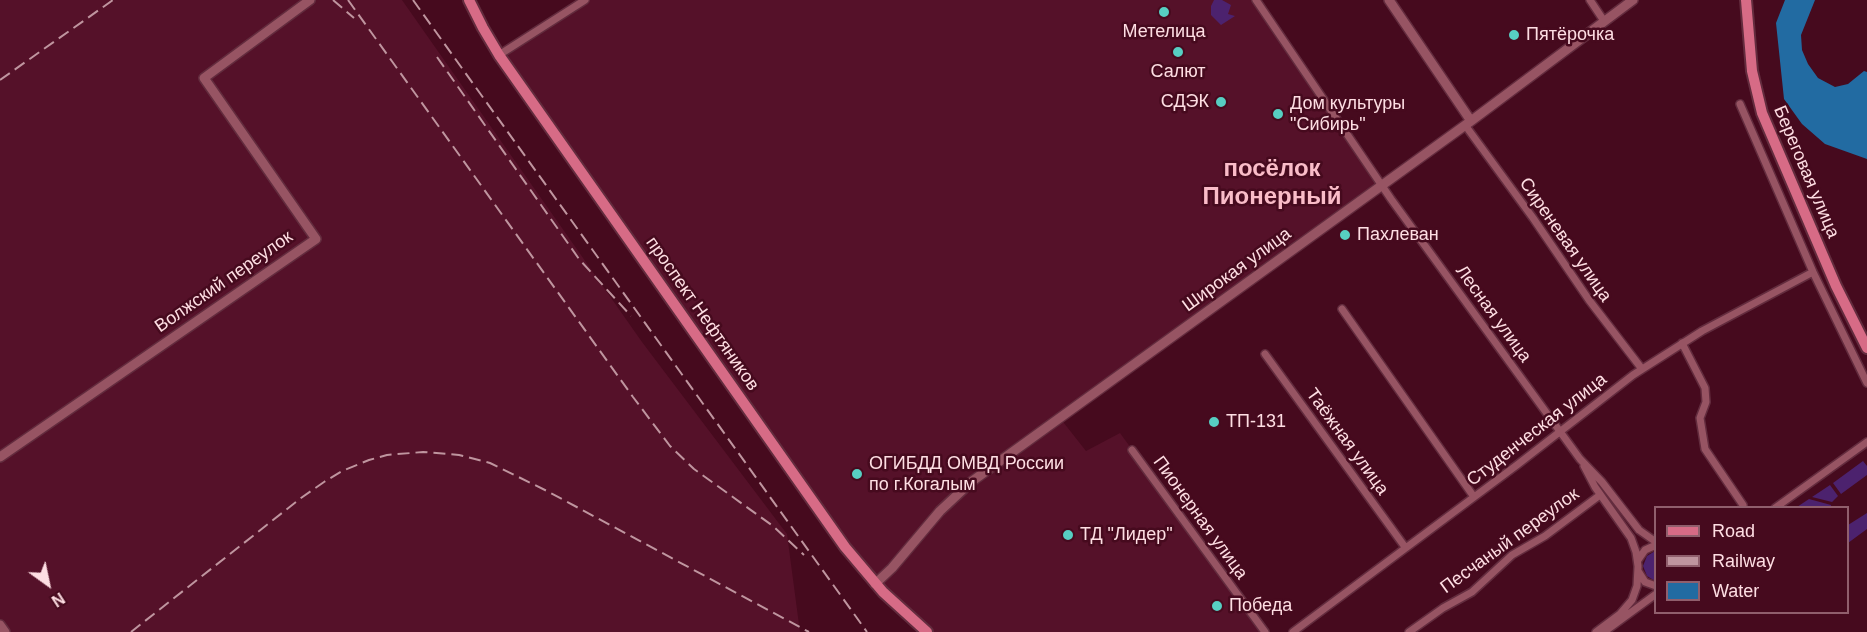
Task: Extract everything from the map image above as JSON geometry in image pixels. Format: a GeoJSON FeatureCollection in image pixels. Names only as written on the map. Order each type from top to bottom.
{"type":"FeatureCollection","features":[{"type":"Feature","properties":{"kind":"main road","name":"проспект Нефтяников"},"geometry":{"type":"LineString","coordinates":[[469,0],[486,35],[499,55],[845,547],[875,584],[927,632]]}},
{"type":"Feature","properties":{"kind":"main road","name":"Береговая улица"},"geometry":{"type":"LineString","coordinates":[[1746,0],[1752,71],[1762,113],[1836,286],[1867,348]]}},
{"type":"Feature","properties":{"kind":"main road","name":"Береговая улица"},"geometry":{"type":"LineString","coordinates":[[1752,0],[1758,71],[1767,106],[1833,262],[1867,333]]}},
{"type":"Feature","properties":{"kind":"street","name":"Волжский переулок"},"geometry":{"type":"LineString","coordinates":[[0,457],[316,239],[204,78],[310,0]]}},
{"type":"Feature","properties":{"kind":"street"},"geometry":{"type":"LineString","coordinates":[[499,55],[585,0]]}},
{"type":"Feature","properties":{"kind":"street","name":"Лесная улица"},"geometry":{"type":"LineString","coordinates":[[1256,0],[1381,186],[1559,431],[1639,530],[1654,542]]}},
{"type":"Feature","properties":{"kind":"street"},"geometry":{"type":"LineString","coordinates":[[1389,0],[1468,123]]}},
{"type":"Feature","properties":{"kind":"street"},"geometry":{"type":"LineString","coordinates":[[1590,0],[1604,21]]}},
{"type":"Feature","properties":{"kind":"street","name":"Широкая улица"},"geometry":{"type":"LineString","coordinates":[[875,584],[892,568],[940,511],[971,482],[1468,123],[1633,0]]}},
{"type":"Feature","properties":{"kind":"street"},"geometry":{"type":"LineString","coordinates":[[1740,104],[1813,272],[1867,383]]}},
{"type":"Feature","properties":{"kind":"street","name":"Сиреневая улица"},"geometry":{"type":"LineString","coordinates":[[1468,123],[1588,300],[1642,369]]}},
{"type":"Feature","properties":{"kind":"street","name":"Студенческая улица"},"geometry":{"type":"LineString","coordinates":[[1293,632],[1642,369],[1738,310],[1813,272]]}},
{"type":"Feature","properties":{"kind":"street"},"geometry":{"type":"LineString","coordinates":[[1342,309],[1474,497]]}},
{"type":"Feature","properties":{"kind":"street"},"geometry":{"type":"LineString","coordinates":[[1682,343],[1705,388],[1706,402],[1700,418],[1705,449],[1743,505]]}},
{"type":"Feature","properties":{"kind":"street","name":"Таёжная улица"},"geometry":{"type":"LineString","coordinates":[[1265,354],[1405,547]]}},
{"type":"Feature","properties":{"kind":"street"},"geometry":{"type":"LineString","coordinates":[[1776,506],[1867,442]]}},
{"type":"Feature","properties":{"kind":"street","name":"Пионерная улица"},"geometry":{"type":"LineString","coordinates":[[1132,450],[1265,632]]}},
{"type":"Feature","properties":{"kind":"street","name":"Лесная улица"},"geometry":{"type":"LineString","coordinates":[[1580,459],[1600,495],[1631,538],[1638,567]]}},
{"type":"Feature","properties":{"kind":"street","name":"Песчаный переулок"},"geometry":{"type":"LineString","coordinates":[[1408,632],[1443,608],[1472,592],[1512,555],[1540,539],[1600,495]]}},
{"type":"Feature","properties":{"kind":"street"},"geometry":{"type":"LineString","coordinates":[[1596,632],[1620,614],[1632,600],[1637,586],[1638,567],[1642,553],[1654,545]]}},
{"type":"Feature","properties":{"kind":"street"},"geometry":{"type":"LineString","coordinates":[[1638,567],[1643,580],[1654,585]]}},
{"type":"Feature","properties":{"kind":"street"},"geometry":{"type":"LineString","coordinates":[[1604,632],[1654,595]]}},
{"type":"Feature","properties":{"kind":"street"},"geometry":{"type":"LineString","coordinates":[[0,625],[5,632]]}},
{"type":"Feature","properties":{"kind":"shaded area"},"geometry":{"type":"Polygon","coordinates":[[[0,0],[402,0],[642,342],[787,534],[800,632],[5,632],[0,625],[0,0]]]}},
{"type":"Feature","properties":{"kind":"shaded area"},"geometry":{"type":"Polygon","coordinates":[[[585,0],[1256,0],[1381,186],[1060,418],[1086,451],[1120,433],[1265,632],[927,632],[883,592],[499,55],[585,0]]]}},
{"type":"Feature","properties":{"kind":"shaded area"},"geometry":{"type":"Polygon","coordinates":[[[1214,0],[1222,0],[1231,5],[1228,14],[1235,16],[1221,25],[1211,15],[1214,0]]]}},
{"type":"Feature","properties":{"kind":"shaded area"},"geometry":{"type":"Polygon","coordinates":[[[1863,461],[1867,466],[1867,475],[1841,494],[1833,483],[1863,461]]]}},
{"type":"Feature","properties":{"kind":"shaded area"},"geometry":{"type":"Polygon","coordinates":[[[1830,485],[1838,496],[1832,502],[1812,497],[1830,485]]]}},
{"type":"Feature","properties":{"kind":"shaded area"},"geometry":{"type":"Polygon","coordinates":[[[1809,499],[1831,505],[1831,506],[1798,506],[1809,499]]]}},
{"type":"Feature","properties":{"kind":"shaded area"},"geometry":{"type":"Polygon","coordinates":[[[1867,513],[1867,529],[1849,542],[1849,524],[1867,513]]]}},
{"type":"Feature","properties":{"kind":"shaded area"},"geometry":{"type":"Polygon","coordinates":[[[1654,552],[1654,580],[1647,576],[1643,566],[1647,556],[1654,552]]]}},
{"type":"Feature","properties":{"kind":"water"},"geometry":{"type":"Polygon","coordinates":[[[1785,0],[1815,0],[1801,35],[1802,50],[1818,78],[1835,87],[1848,84],[1864,71],[1867,72],[1867,159],[1825,144],[1802,124],[1784,99],[1776,23],[1785,0]]]}},
{"type":"Feature","properties":{"kind":"railway"},"geometry":{"type":"LineString","coordinates":[[0,80],[113,0]]}},
{"type":"Feature","properties":{"kind":"railway"},"geometry":{"type":"LineString","coordinates":[[333,0],[354,18]]}},
{"type":"Feature","properties":{"kind":"railway"},"geometry":{"type":"LineString","coordinates":[[348,0],[670,446],[694,469],[773,526],[804,555]]}},
{"type":"Feature","properties":{"kind":"railway"},"geometry":{"type":"LineString","coordinates":[[413,0],[867,632]]}},
{"type":"Feature","properties":{"kind":"railway"},"geometry":{"type":"LineString","coordinates":[[437,57],[579,259],[631,316]]}},
{"type":"Feature","properties":{"kind":"railway"},"geometry":{"type":"LineString","coordinates":[[131,632],[324,482],[342,471],[369,460],[387,455],[423,452],[459,455],[490,463],[547,491],[809,632]]}},
{"type":"Feature","properties":{"kind":"place","name":"Метелица"},"geometry":{"type":"Point","coordinates":[1164,12]}},
{"type":"Feature","properties":{"kind":"place","name":"Пятёрочка"},"geometry":{"type":"Point","coordinates":[1514,35]}},
{"type":"Feature","properties":{"kind":"place","name":"Салют"},"geometry":{"type":"Point","coordinates":[1178,52]}},
{"type":"Feature","properties":{"kind":"place","name":"СДЭК"},"geometry":{"type":"Point","coordinates":[1221,102]}},
{"type":"Feature","properties":{"kind":"place","name":"Дом культуры \"Сибирь\""},"geometry":{"type":"Point","coordinates":[1278,114]}},
{"type":"Feature","properties":{"kind":"place","name":"Пахлеван"},"geometry":{"type":"Point","coordinates":[1345,235]}},
{"type":"Feature","properties":{"kind":"place","name":"ТП-131"},"geometry":{"type":"Point","coordinates":[1214,422]}},
{"type":"Feature","properties":{"kind":"place","name":"ОГИБДД ОМВД России по г.Когалым"},"geometry":{"type":"Point","coordinates":[857,474]}},
{"type":"Feature","properties":{"kind":"place","name":"ТД \"Лидер\""},"geometry":{"type":"Point","coordinates":[1068,535]}},
{"type":"Feature","properties":{"kind":"place","name":"Победа"},"geometry":{"type":"Point","coordinates":[1217,606]}},
{"type":"Feature","properties":{"kind":"district","name":"посёлок Пионерный"},"geometry":{"type":"Point","coordinates":[1272,183]}}]}
